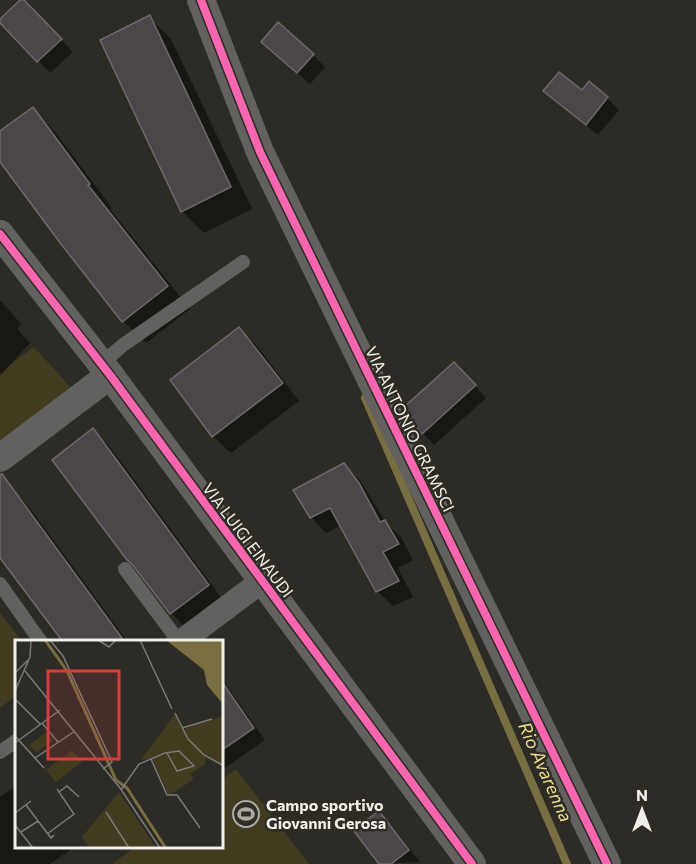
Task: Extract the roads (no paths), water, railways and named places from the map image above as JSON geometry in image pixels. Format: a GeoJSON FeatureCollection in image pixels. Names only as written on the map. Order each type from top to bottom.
{"type":"FeatureCollection","features":[{"type":"Feature","properties":{"kind":"street","name":"VIA ANTONIO GRAMSCI"},"geometry":{"type":"LineString","coordinates":[[201,0],[260,152],[607,864]]}},
{"type":"Feature","properties":{"kind":"street","name":"VIA LUIGI EINAUDI"},"geometry":{"type":"LineString","coordinates":[[0,234],[106,370],[472,864]]}},
{"type":"Feature","properties":{"kind":"street"},"geometry":{"type":"LineString","coordinates":[[0,458],[106,370]]}},
{"type":"Feature","properties":{"kind":"lane"},"geometry":{"type":"LineString","coordinates":[[106,370],[123,345],[243,262]]}},
{"type":"Feature","properties":{"kind":"lane"},"geometry":{"type":"LineString","coordinates":[[125,569],[178,640]]}},
{"type":"Feature","properties":{"kind":"lane"},"geometry":{"type":"LineString","coordinates":[[180,640],[262,581]]}},
{"type":"Feature","properties":{"kind":"lane"},"geometry":{"type":"LineString","coordinates":[[0,584],[40,640]]}},
{"type":"Feature","properties":{"kind":"lane"},"geometry":{"type":"LineString","coordinates":[[0,752],[15,742]]}},
{"type":"Feature","properties":{"kind":"waterway","name":"Rio Avarenna"},"geometry":{"type":"LineString","coordinates":[[365,398],[567,864]]}},
{"type":"Feature","properties":{"kind":"place","name":"Campo sportivo Giovanni Gerosa"},"geometry":{"type":"Point","coordinates":[246,814]}}]}
